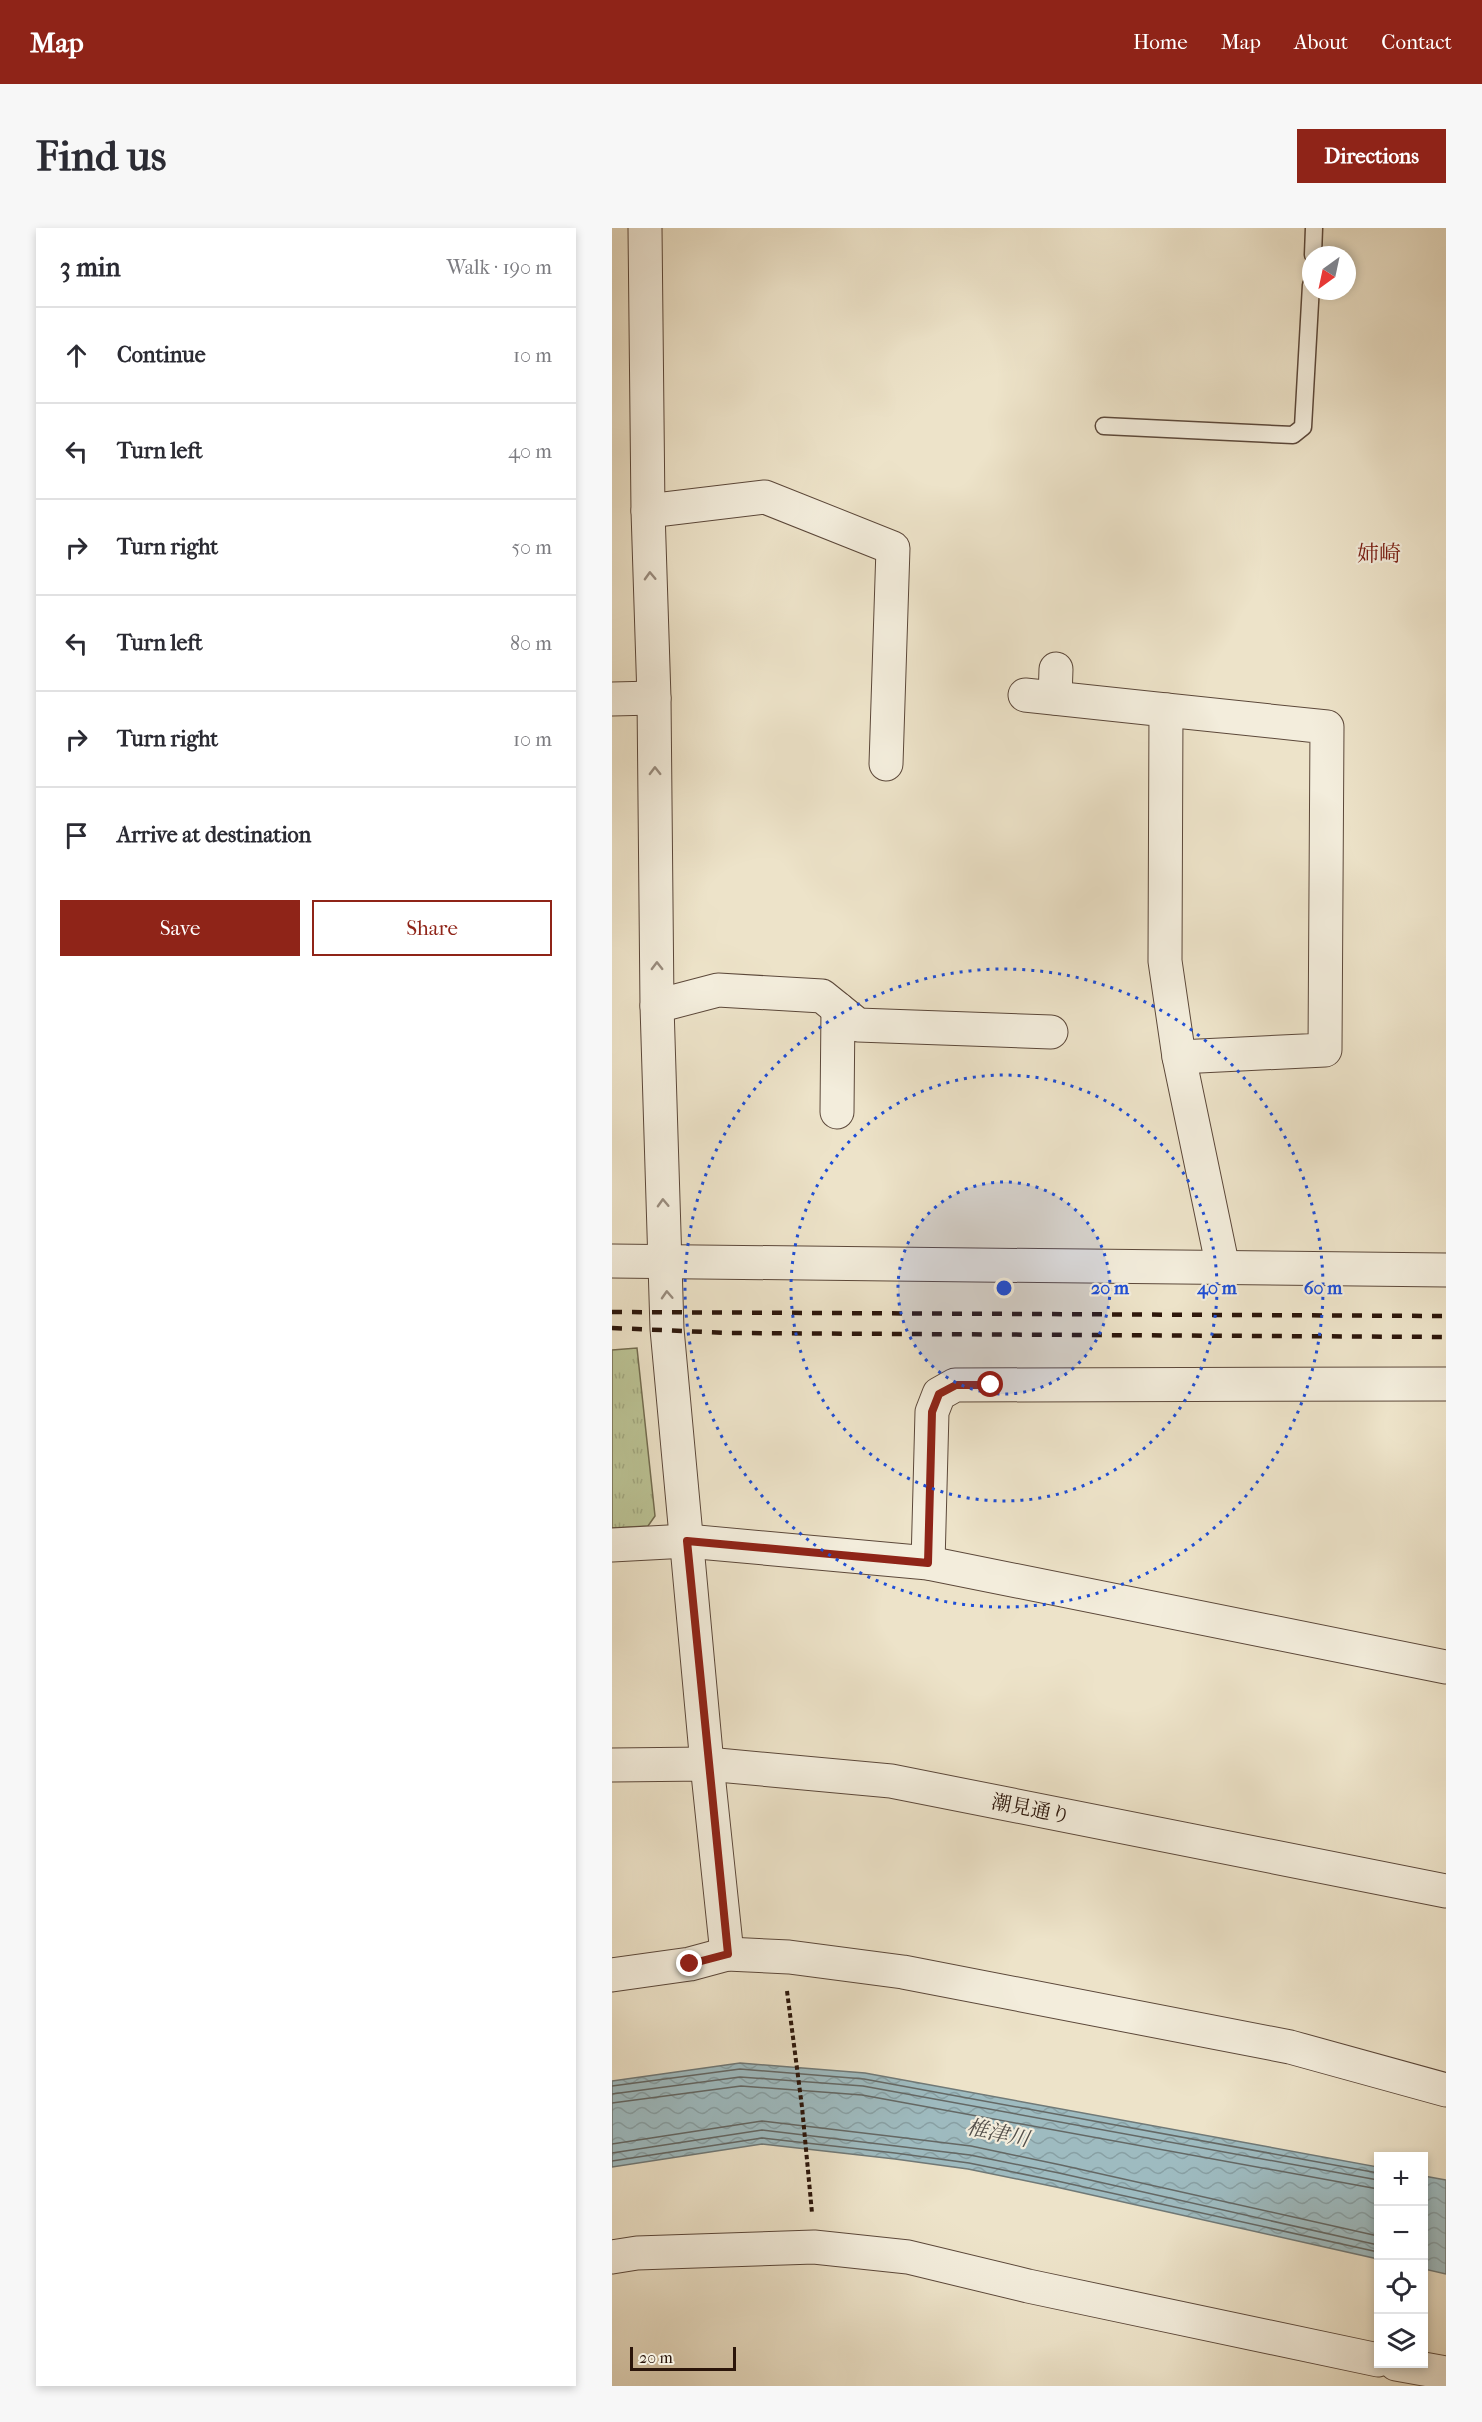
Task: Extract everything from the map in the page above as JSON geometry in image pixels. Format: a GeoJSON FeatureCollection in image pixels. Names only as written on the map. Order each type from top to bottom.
{"type":"FeatureCollection","features":[{"type":"Feature","properties":{"kind":"street"},"geometry":{"type":"LineString","coordinates":[[645,228],[657,1006],[665,1262],[669,1340],[707,1764],[728,1954]]}},
{"type":"Feature","properties":{"kind":"street"},"geometry":{"type":"LineString","coordinates":[[648,511],[765,497],[893,548],[886,764]]}},
{"type":"Feature","properties":{"kind":"street"},"geometry":{"type":"LineString","coordinates":[[1045,687],[1166,710],[1328,727],[1325,1050],[1179,1057]]}},
{"type":"Feature","properties":{"kind":"street"},"geometry":{"type":"LineString","coordinates":[[612,699],[654,698]]}},
{"type":"Feature","properties":{"kind":"street"},"geometry":{"type":"LineString","coordinates":[[1166,710],[1165,962],[1179,1057],[1223,1268]]}},
{"type":"Feature","properties":{"kind":"street"},"geometry":{"type":"LineString","coordinates":[[657,1006],[718,990],[822,996],[858,1025],[1051,1032]]}},
{"type":"Feature","properties":{"kind":"street"},"geometry":{"type":"LineString","coordinates":[[837,1112],[838,1010]]}},
{"type":"Feature","properties":{"kind":"street"},"geometry":{"type":"LineString","coordinates":[[612,1261],[1446,1270]]}},
{"type":"Feature","properties":{"kind":"street"},"geometry":{"type":"LineString","coordinates":[[928,1563],[932,1412],[939,1394],[956,1385],[1446,1384]]}},
{"type":"Feature","properties":{"kind":"street"},"geometry":{"type":"LineString","coordinates":[[612,1545],[687,1541],[928,1563],[1446,1667]]}},
{"type":"Feature","properties":{"kind":"street","name":"潮見通り"},"geometry":{"type":"LineString","coordinates":[[612,1765],[707,1764],[891,1781],[1446,1891]]}},
{"type":"Feature","properties":{"kind":"street"},"geometry":{"type":"LineString","coordinates":[[612,1975],[690,1964],[728,1954],[789,1958],[903,1972],[1290,2047],[1446,2090]]}},
{"type":"Feature","properties":{"kind":"street"},"geometry":{"type":"LineString","coordinates":[[612,2257],[637,2253],[814,2247],[908,2257],[1028,2286],[1374,2359]]}},
{"type":"Feature","properties":{"kind":"street"},"geometry":{"type":"LineString","coordinates":[[1418,2368],[1446,2373]]}},
{"type":"Feature","properties":{"kind":"lane"},"geometry":{"type":"LineString","coordinates":[[1313,246],[1314,228]]}},
{"type":"Feature","properties":{"kind":"lane"},"geometry":{"type":"LineString","coordinates":[[1104,426],[1293,435],[1303,427],[1310,300]]}},
{"type":"Feature","properties":{"kind":"path"},"geometry":{"type":"LineString","coordinates":[[788,1999],[811,2196]]}},
{"type":"Feature","properties":{"kind":"green space"},"geometry":{"type":"Polygon","coordinates":[[[637,1348],[655,1516],[648,1526],[612,1528],[612,1350],[637,1348]]]}},
{"type":"Feature","properties":{"kind":"water","name":"椎津川"},"geometry":{"type":"Polygon","coordinates":[[[740,2063],[865,2073],[1374,2166],[1374,2258],[1056,2187],[968,2169],[895,2159],[762,2144],[612,2167],[612,2081],[740,2063]]]}},
{"type":"Feature","properties":{"kind":"water"},"geometry":{"type":"Polygon","coordinates":[[[1428,2177],[1446,2180],[1446,2274],[1428,2270],[1428,2177]]]}},
{"type":"Feature","properties":{"kind":"railway"},"geometry":{"type":"LineString","coordinates":[[612,1312],[1446,1316]]}},
{"type":"Feature","properties":{"kind":"railway"},"geometry":{"type":"LineString","coordinates":[[612,1328],[730,1333],[1446,1337]]}},
{"type":"Feature","properties":{"kind":"district","name":"姉崎"},"geometry":{"type":"Point","coordinates":[1379,554]}},
{"type":"Feature","properties":{"kind":"route"},"geometry":{"type":"LineString","coordinates":[[690,1964],[728,1954],[707,1764],[687,1541],[928,1563],[932,1412],[939,1394],[956,1385],[991,1385]]}}]}
